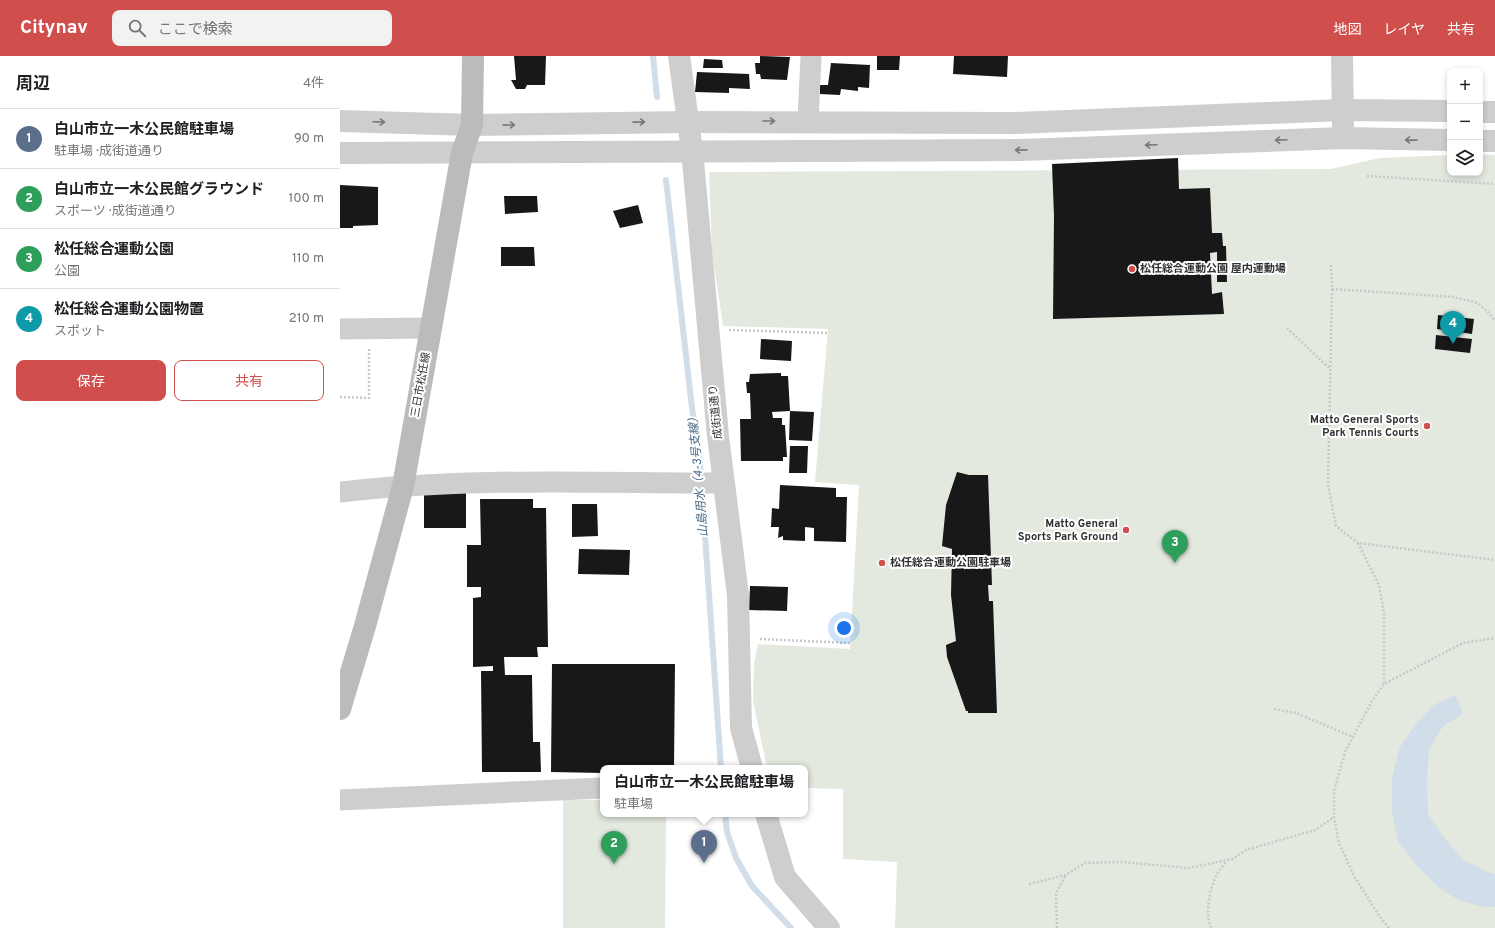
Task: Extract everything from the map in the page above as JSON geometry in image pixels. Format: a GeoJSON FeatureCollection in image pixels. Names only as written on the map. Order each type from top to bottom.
{"type":"FeatureCollection","features":[{"type":"Feature","properties":{"kind":"main road","name":"三日市松任線"},"geometry":{"type":"LineString","coordinates":[[340,709],[365,626],[403,486],[462,153],[472,125],[473,56]]}},
{"type":"Feature","properties":{"kind":"street","name":"成街道通り"},"geometry":{"type":"LineString","coordinates":[[679,56],[692,150],[718,428],[707,483],[738,595],[741,728],[751,765]]}},
{"type":"Feature","properties":{"kind":"street"},"geometry":{"type":"LineString","coordinates":[[808,121],[811,56]]}},
{"type":"Feature","properties":{"kind":"street"},"geometry":{"type":"LineString","coordinates":[[1342,56],[1343,138]]}},
{"type":"Feature","properties":{"kind":"street"},"geometry":{"type":"LineString","coordinates":[[340,121],[472,125],[808,121],[1015,123],[1343,110],[1447,111]]}},
{"type":"Feature","properties":{"kind":"street"},"geometry":{"type":"LineString","coordinates":[[1483,112],[1495,112]]}},
{"type":"Feature","properties":{"kind":"street"},"geometry":{"type":"LineString","coordinates":[[340,152],[462,153],[692,150],[1021,150],[1343,138],[1447,140]]}},
{"type":"Feature","properties":{"kind":"street"},"geometry":{"type":"LineString","coordinates":[[1483,141],[1495,141]]}},
{"type":"Feature","properties":{"kind":"street"},"geometry":{"type":"LineString","coordinates":[[340,328],[431,328]]}},
{"type":"Feature","properties":{"kind":"street"},"geometry":{"type":"LineString","coordinates":[[340,492],[403,486],[502,482],[707,483]]}},
{"type":"Feature","properties":{"kind":"street"},"geometry":{"type":"LineString","coordinates":[[340,800],[600,788]]}},
{"type":"Feature","properties":{"kind":"street"},"geometry":{"type":"LineString","coordinates":[[767,817],[785,877],[829,928]]}},
{"type":"Feature","properties":{"kind":"path"},"geometry":{"type":"LineString","coordinates":[[1367,176],[1495,184]]}},
{"type":"Feature","properties":{"kind":"path"},"geometry":{"type":"LineString","coordinates":[[1331,265],[1332,288],[1328,484],[1336,526],[1358,543],[1379,585],[1384,613],[1384,684]]}},
{"type":"Feature","properties":{"kind":"path"},"geometry":{"type":"LineString","coordinates":[[1332,288],[1454,297],[1478,303],[1495,321]]}},
{"type":"Feature","properties":{"kind":"path"},"geometry":{"type":"LineString","coordinates":[[340,397],[369,398],[369,328]]}},
{"type":"Feature","properties":{"kind":"path"},"geometry":{"type":"LineString","coordinates":[[1287,328],[1330,369]]}},
{"type":"Feature","properties":{"kind":"path"},"geometry":{"type":"LineString","coordinates":[[708,329],[828,333]]}},
{"type":"Feature","properties":{"kind":"path"},"geometry":{"type":"LineString","coordinates":[[1358,543],[1495,560]]}},
{"type":"Feature","properties":{"kind":"path"},"geometry":{"type":"LineString","coordinates":[[739,638],[850,642]]}},
{"type":"Feature","properties":{"kind":"path"},"geometry":{"type":"LineString","coordinates":[[1389,928],[1380,917],[1354,876],[1339,843],[1334,818],[1334,791],[1345,752],[1372,702],[1384,684],[1463,642],[1495,638]]}},
{"type":"Feature","properties":{"kind":"path"},"geometry":{"type":"LineString","coordinates":[[1274,709],[1296,714],[1353,738]]}},
{"type":"Feature","properties":{"kind":"path"},"geometry":{"type":"LineString","coordinates":[[1029,884],[1066,875],[1086,863],[1121,862],[1190,868],[1233,859],[1246,850],[1315,830],[1334,818]]}},
{"type":"Feature","properties":{"kind":"path"},"geometry":{"type":"LineString","coordinates":[[1211,928],[1207,918],[1209,900],[1216,876],[1227,860]]}},
{"type":"Feature","properties":{"kind":"path"},"geometry":{"type":"LineString","coordinates":[[1057,928],[1056,894],[1066,875]]}},
{"type":"Feature","properties":{"kind":"shaded area"},"geometry":{"type":"Polygon","coordinates":[[[1483,154],[1495,155],[1495,928],[895,928],[897,862],[843,859],[843,789],[808,788],[808,765],[766,765],[753,701],[754,664],[758,644],[850,649],[859,485],[815,482],[828,329],[723,326],[712,252],[709,172],[1331,169],[1380,158],[1447,155],[1447,176],[1483,176],[1483,154]]]}},
{"type":"Feature","properties":{"kind":"shaded area"},"geometry":{"type":"Polygon","coordinates":[[[1455,695],[1463,714],[1443,726],[1429,749],[1427,781],[1428,815],[1462,859],[1487,872],[1495,874],[1495,907],[1485,907],[1460,901],[1438,887],[1416,865],[1398,841],[1392,812],[1392,778],[1400,747],[1417,723],[1434,705],[1455,695]]]}},
{"type":"Feature","properties":{"kind":"shaded area"},"geometry":{"type":"Polygon","coordinates":[[[563,800],[600,800],[600,817],[666,817],[665,928],[563,928],[563,800]]]}},
{"type":"Feature","properties":{"kind":"building"},"geometry":{"type":"Polygon","coordinates":[[[514,56],[546,56],[545,85],[527,85],[525,89],[516,89],[511,80],[516,80],[514,56]]]}},
{"type":"Feature","properties":{"kind":"building"},"geometry":{"type":"Polygon","coordinates":[[[760,56],[790,57],[787,80],[761,79],[760,74],[756,74],[755,63],[760,63],[760,56]]]}},
{"type":"Feature","properties":{"kind":"building"},"geometry":{"type":"Polygon","coordinates":[[[877,56],[900,56],[899,70],[877,70],[877,56]]]}},
{"type":"Feature","properties":{"kind":"building"},"geometry":{"type":"Polygon","coordinates":[[[954,56],[1008,56],[1007,77],[953,74],[954,56]]]}},
{"type":"Feature","properties":{"kind":"building"},"geometry":{"type":"Polygon","coordinates":[[[704,59],[722,60],[723,68],[703,68],[704,59]]]}},
{"type":"Feature","properties":{"kind":"building"},"geometry":{"type":"Polygon","coordinates":[[[831,63],[870,65],[869,88],[858,87],[858,91],[841,89],[840,95],[820,94],[820,85],[828,85],[831,63]]]}},
{"type":"Feature","properties":{"kind":"building"},"geometry":{"type":"Polygon","coordinates":[[[697,72],[749,74],[750,89],[729,88],[729,93],[695,92],[697,72]]]}},
{"type":"Feature","properties":{"kind":"building","name":"松任総合運動公園 屋内運動場"},"geometry":{"type":"Polygon","coordinates":[[[1178,158],[1179,189],[1210,188],[1212,233],[1222,233],[1223,246],[1226,246],[1227,282],[1217,282],[1217,252],[1210,253],[1212,294],[1222,292],[1224,314],[1053,319],[1054,216],[1052,164],[1178,158]]]}},
{"type":"Feature","properties":{"kind":"building"},"geometry":{"type":"Polygon","coordinates":[[[340,185],[378,187],[378,225],[340,228],[340,185]]]}},
{"type":"Feature","properties":{"kind":"building"},"geometry":{"type":"Polygon","coordinates":[[[504,196],[537,196],[538,212],[505,214],[504,196]]]}},
{"type":"Feature","properties":{"kind":"building"},"geometry":{"type":"Polygon","coordinates":[[[638,205],[643,223],[620,228],[613,211],[638,205]]]}},
{"type":"Feature","properties":{"kind":"building"},"geometry":{"type":"Polygon","coordinates":[[[501,247],[534,247],[535,266],[501,266],[501,247]]]}},
{"type":"Feature","properties":{"kind":"building"},"geometry":{"type":"Polygon","coordinates":[[[1438,315],[1474,319],[1472,334],[1437,329],[1438,315]]]}},
{"type":"Feature","properties":{"kind":"building"},"geometry":{"type":"Polygon","coordinates":[[[1436,335],[1472,339],[1470,353],[1435,349],[1436,335]]]}},
{"type":"Feature","properties":{"kind":"building"},"geometry":{"type":"Polygon","coordinates":[[[761,339],[792,341],[791,361],[760,359],[761,339]]]}},
{"type":"Feature","properties":{"kind":"building"},"geometry":{"type":"Polygon","coordinates":[[[781,373],[781,376],[788,376],[790,411],[772,412],[773,418],[782,418],[782,425],[785,425],[787,457],[783,457],[783,461],[741,461],[740,419],[751,419],[750,393],[747,393],[746,382],[749,382],[750,374],[781,373]]]}},
{"type":"Feature","properties":{"kind":"building"},"geometry":{"type":"Polygon","coordinates":[[[790,411],[814,412],[812,441],[789,440],[790,411]]]}},
{"type":"Feature","properties":{"kind":"building"},"geometry":{"type":"Polygon","coordinates":[[[790,446],[808,446],[807,473],[789,473],[790,446]]]}},
{"type":"Feature","properties":{"kind":"building"},"geometry":{"type":"Polygon","coordinates":[[[957,472],[969,475],[988,475],[992,585],[988,585],[989,601],[993,601],[997,713],[968,713],[968,711],[966,711],[947,657],[946,645],[956,641],[951,595],[952,549],[942,546],[946,505],[957,472]]]}},
{"type":"Feature","properties":{"kind":"building"},"geometry":{"type":"Polygon","coordinates":[[[780,485],[836,488],[836,497],[847,497],[846,542],[814,541],[814,528],[805,527],[805,541],[783,540],[783,536],[778,538],[779,527],[771,527],[772,508],[779,509],[780,485]]]}},
{"type":"Feature","properties":{"kind":"building"},"geometry":{"type":"Polygon","coordinates":[[[466,491],[466,528],[424,528],[424,492],[466,491]]]}},
{"type":"Feature","properties":{"kind":"building"},"geometry":{"type":"Polygon","coordinates":[[[480,499],[533,499],[533,508],[546,508],[548,647],[537,647],[538,657],[504,657],[505,675],[532,675],[533,742],[540,742],[541,772],[482,772],[481,671],[493,671],[493,666],[473,667],[473,598],[481,597],[481,587],[467,587],[467,545],[481,545],[480,499]]]}},
{"type":"Feature","properties":{"kind":"building"},"geometry":{"type":"Polygon","coordinates":[[[572,504],[597,504],[598,536],[572,537],[572,504]]]}},
{"type":"Feature","properties":{"kind":"building"},"geometry":{"type":"Polygon","coordinates":[[[579,549],[630,550],[629,575],[578,574],[579,549]]]}},
{"type":"Feature","properties":{"kind":"building"},"geometry":{"type":"Polygon","coordinates":[[[750,586],[788,587],[787,611],[749,610],[750,586]]]}},
{"type":"Feature","properties":{"kind":"building"},"geometry":{"type":"Polygon","coordinates":[[[552,664],[675,664],[674,765],[600,765],[600,773],[551,772],[552,664]]]}},
{"type":"Feature","properties":{"kind":"waterway","name":"山島用水（4-3号支線）"},"geometry":{"type":"LineString","coordinates":[[653,56],[657,97]]}},
{"type":"Feature","properties":{"kind":"waterway","name":"山島用水（4-3号支線）"},"geometry":{"type":"LineString","coordinates":[[666,180],[692,408],[700,463],[721,765]]}},
{"type":"Feature","properties":{"kind":"waterway","name":"山島用水（4-3号支線）"},"geometry":{"type":"LineString","coordinates":[[725,817],[727,832],[736,858],[752,886],[791,928]]}},
{"type":"Feature","properties":{"kind":"place","name":"松任総合運動公園 屋内運動場"},"geometry":{"type":"Point","coordinates":[1132,269]}},
{"type":"Feature","properties":{"kind":"place","name":"松任総合運動公園物置"},"geometry":{"type":"Point","coordinates":[1453,344]}},
{"type":"Feature","properties":{"kind":"place","name":"Matto General Sports Park Tennis Courts"},"geometry":{"type":"Point","coordinates":[1427,426]}},
{"type":"Feature","properties":{"kind":"place","name":"Matto General Sports Park Ground"},"geometry":{"type":"Point","coordinates":[1126,530]}},
{"type":"Feature","properties":{"kind":"place","name":"松任総合運動公園駐車場"},"geometry":{"type":"Point","coordinates":[882,563]}},
{"type":"Feature","properties":{"kind":"place","name":"松任総合運動公園"},"geometry":{"type":"Point","coordinates":[1175,563]}},
{"type":"Feature","properties":{"kind":"place","name":"白山市立一木公民館駐車場"},"geometry":{"type":"Point","coordinates":[704,863]}},
{"type":"Feature","properties":{"kind":"place","name":"白山市立一木公民館グラウンド"},"geometry":{"type":"Point","coordinates":[614,864]}}]}
